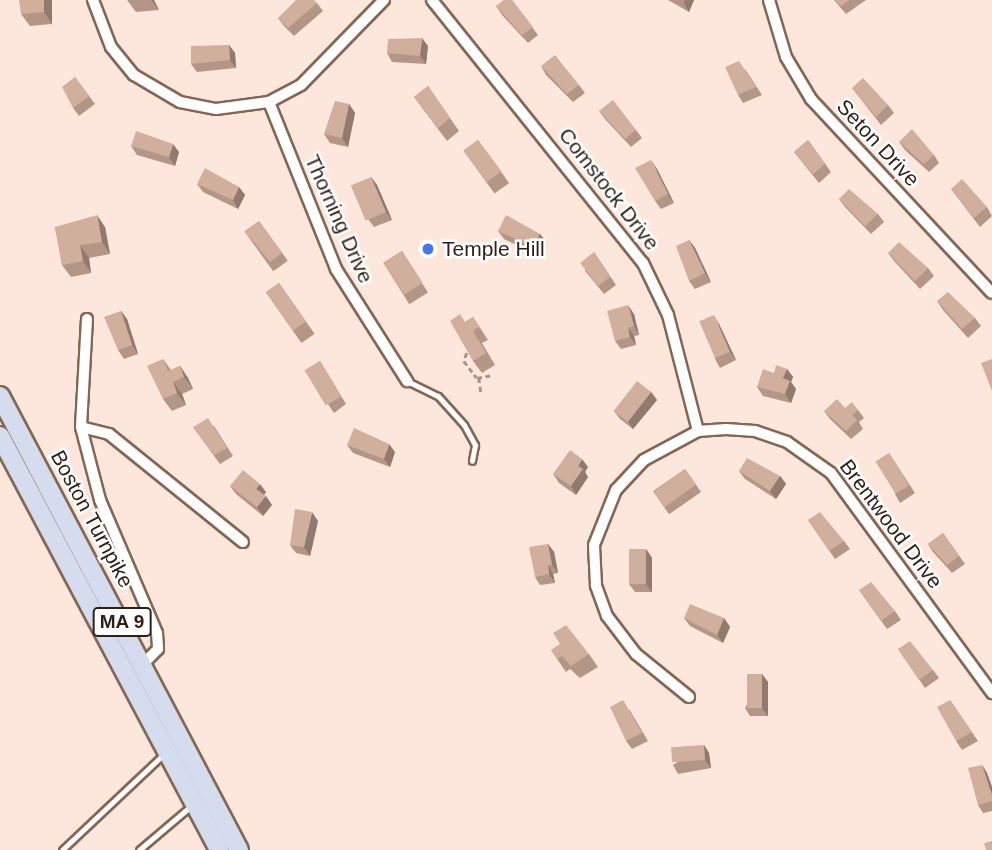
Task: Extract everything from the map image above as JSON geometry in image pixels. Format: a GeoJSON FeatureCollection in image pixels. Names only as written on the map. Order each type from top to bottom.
{"type":"FeatureCollection","features":[{"type":"Feature","properties":{"kind":"highway","name":"Boston Turnpike"},"geometry":{"type":"LineString","coordinates":[[0,396],[144,663],[239,850]]}},
{"type":"Feature","properties":{"kind":"highway","name":"Boston Turnpike"},"geometry":{"type":"LineString","coordinates":[[0,436],[219,850]]}},
{"type":"Feature","properties":{"kind":"street"},"geometry":{"type":"LineString","coordinates":[[93,0],[111,47],[134,75],[164,95],[216,109],[269,102],[314,73],[384,0]]}},
{"type":"Feature","properties":{"kind":"street","name":"Comstock Drive"},"geometry":{"type":"LineString","coordinates":[[432,0],[643,263],[668,314],[698,431]]}},
{"type":"Feature","properties":{"kind":"street","name":"Seton Drive"},"geometry":{"type":"LineString","coordinates":[[769,0],[786,57],[811,99],[992,293]]}},
{"type":"Feature","properties":{"kind":"street","name":"Thorning Drive"},"geometry":{"type":"LineString","coordinates":[[269,102],[342,282],[407,381]]}},
{"type":"Feature","properties":{"kind":"street"},"geometry":{"type":"LineString","coordinates":[[87,320],[81,427],[100,500],[157,633],[158,649],[144,663]]}},
{"type":"Feature","properties":{"kind":"street"},"geometry":{"type":"LineString","coordinates":[[81,427],[109,434],[243,542]]}},
{"type":"Feature","properties":{"kind":"street","name":"Brentwood Drive"},"geometry":{"type":"LineString","coordinates":[[689,697],[636,654],[616,630],[600,601],[593,560],[602,517],[624,480],[656,452],[698,431],[755,431],[812,456],[858,505],[992,693]]}},
{"type":"Feature","properties":{"kind":"lane"},"geometry":{"type":"LineString","coordinates":[[407,381],[439,396],[464,425],[474,442],[472,461]]}},
{"type":"Feature","properties":{"kind":"lane"},"geometry":{"type":"LineString","coordinates":[[62,850],[168,751]]}},
{"type":"Feature","properties":{"kind":"lane"},"geometry":{"type":"LineString","coordinates":[[139,850],[195,803]]}},
{"type":"Feature","properties":{"kind":"path"},"geometry":{"type":"LineString","coordinates":[[467,353],[465,364],[479,378],[481,392]]}},
{"type":"Feature","properties":{"kind":"path"},"geometry":{"type":"LineString","coordinates":[[479,378],[493,375]]}},
{"type":"Feature","properties":{"kind":"building"},"geometry":{"type":"Polygon","coordinates":[[[19,0],[44,0],[44,12],[21,14],[19,0]]]}},
{"type":"Feature","properties":{"kind":"building"},"geometry":{"type":"Polygon","coordinates":[[[296,0],[314,0],[317,3],[288,28],[278,18],[296,0]]]}},
{"type":"Feature","properties":{"kind":"building"},"geometry":{"type":"Polygon","coordinates":[[[504,0],[512,0],[533,27],[522,35],[496,6],[504,0]]]}},
{"type":"Feature","properties":{"kind":"building"},"geometry":{"type":"Polygon","coordinates":[[[835,0],[849,0],[841,6],[835,0]]]}},
{"type":"Feature","properties":{"kind":"building"},"geometry":{"type":"Polygon","coordinates":[[[422,38],[420,56],[387,53],[388,39],[422,38]]]}},
{"type":"Feature","properties":{"kind":"building"},"geometry":{"type":"Polygon","coordinates":[[[229,45],[230,60],[191,64],[191,46],[229,45]]]}},
{"type":"Feature","properties":{"kind":"building"},"geometry":{"type":"Polygon","coordinates":[[[555,55],[579,85],[567,94],[541,66],[555,55]]]}},
{"type":"Feature","properties":{"kind":"building"},"geometry":{"type":"Polygon","coordinates":[[[739,61],[756,87],[738,95],[725,67],[739,61]]]}},
{"type":"Feature","properties":{"kind":"building"},"geometry":{"type":"Polygon","coordinates":[[[75,77],[89,96],[73,108],[62,87],[75,77]]]}},
{"type":"Feature","properties":{"kind":"building"},"geometry":{"type":"Polygon","coordinates":[[[863,78],[888,105],[876,117],[852,88],[863,78]]]}},
{"type":"Feature","properties":{"kind":"building"},"geometry":{"type":"Polygon","coordinates":[[[428,86],[450,118],[438,128],[414,97],[428,86]]]}},
{"type":"Feature","properties":{"kind":"building"},"geometry":{"type":"Polygon","coordinates":[[[613,100],[636,130],[625,139],[599,111],[613,100]]]}},
{"type":"Feature","properties":{"kind":"building"},"geometry":{"type":"Polygon","coordinates":[[[335,101],[349,104],[342,138],[324,134],[335,101]]]}},
{"type":"Feature","properties":{"kind":"building"},"geometry":{"type":"Polygon","coordinates":[[[912,129],[934,155],[924,164],[899,142],[912,129]]]}},
{"type":"Feature","properties":{"kind":"building"},"geometry":{"type":"Polygon","coordinates":[[[136,131],[173,144],[169,157],[131,146],[136,131]]]}},
{"type":"Feature","properties":{"kind":"building"},"geometry":{"type":"Polygon","coordinates":[[[478,140],[501,171],[487,182],[464,151],[478,140]]]}},
{"type":"Feature","properties":{"kind":"building"},"geometry":{"type":"Polygon","coordinates":[[[808,140],[825,164],[813,174],[794,152],[808,140]]]}},
{"type":"Feature","properties":{"kind":"building"},"geometry":{"type":"Polygon","coordinates":[[[651,160],[668,194],[655,201],[635,168],[651,160]]]}},
{"type":"Feature","properties":{"kind":"building"},"geometry":{"type":"Polygon","coordinates":[[[205,168],[239,187],[233,200],[197,184],[205,168]]]}},
{"type":"Feature","properties":{"kind":"building"},"geometry":{"type":"Polygon","coordinates":[[[371,177],[386,212],[366,221],[351,186],[371,177]]]}},
{"type":"Feature","properties":{"kind":"building"},"geometry":{"type":"Polygon","coordinates":[[[962,179],[987,207],[974,218],[951,189],[962,179]]]}},
{"type":"Feature","properties":{"kind":"building"},"geometry":{"type":"Polygon","coordinates":[[[849,189],[878,214],[865,226],[839,199],[849,189]]]}},
{"type":"Feature","properties":{"kind":"building"},"geometry":{"type":"Polygon","coordinates":[[[97,215],[102,242],[80,245],[83,261],[62,265],[55,227],[97,215]]]}},
{"type":"Feature","properties":{"kind":"building"},"geometry":{"type":"Polygon","coordinates":[[[506,215],[540,234],[533,247],[498,231],[506,215]]]}},
{"type":"Feature","properties":{"kind":"building"},"geometry":{"type":"Polygon","coordinates":[[[259,221],[282,253],[270,262],[245,232],[259,221]]]}},
{"type":"Feature","properties":{"kind":"building"},"geometry":{"type":"Polygon","coordinates":[[[689,240],[705,273],[689,281],[676,246],[689,240]]]}},
{"type":"Feature","properties":{"kind":"building"},"geometry":{"type":"Polygon","coordinates":[[[899,242],[928,268],[915,281],[888,253],[899,242]]]}},
{"type":"Feature","properties":{"kind":"building"},"geometry":{"type":"Polygon","coordinates":[[[402,251],[423,283],[404,295],[384,263],[402,251]]]}},
{"type":"Feature","properties":{"kind":"building"},"geometry":{"type":"Polygon","coordinates":[[[594,252],[610,277],[598,286],[580,263],[594,252]]]}},
{"type":"Feature","properties":{"kind":"building"},"geometry":{"type":"Polygon","coordinates":[[[279,283],[306,322],[293,331],[266,292],[279,283]]]}},
{"type":"Feature","properties":{"kind":"building"},"geometry":{"type":"Polygon","coordinates":[[[948,292],[975,318],[962,329],[937,301],[948,292]]]}},
{"type":"Feature","properties":{"kind":"building"},"geometry":{"type":"Polygon","coordinates":[[[628,305],[634,326],[628,328],[630,337],[615,341],[607,311],[628,305]]]}},
{"type":"Feature","properties":{"kind":"building"},"geometry":{"type":"Polygon","coordinates":[[[121,311],[132,345],[118,350],[104,317],[121,311]]]}},
{"type":"Feature","properties":{"kind":"building"},"geometry":{"type":"Polygon","coordinates":[[[460,314],[465,322],[473,317],[479,327],[473,331],[486,353],[473,361],[450,321],[460,314]]]}},
{"type":"Feature","properties":{"kind":"building"},"geometry":{"type":"Polygon","coordinates":[[[714,315],[730,352],[715,358],[699,321],[714,315]]]}},
{"type":"Feature","properties":{"kind":"building"},"geometry":{"type":"Polygon","coordinates":[[[163,359],[168,371],[180,366],[184,377],[173,382],[177,393],[163,399],[147,366],[163,359]]]}},
{"type":"Feature","properties":{"kind":"building"},"geometry":{"type":"Polygon","coordinates":[[[992,359],[992,391],[981,363],[992,359]]]}},
{"type":"Feature","properties":{"kind":"building"},"geometry":{"type":"Polygon","coordinates":[[[320,361],[341,396],[326,405],[305,370],[320,361]]]}},
{"type":"Feature","properties":{"kind":"building"},"geometry":{"type":"Polygon","coordinates":[[[776,365],[787,369],[783,378],[790,381],[785,394],[757,387],[763,369],[774,373],[776,365]]]}},
{"type":"Feature","properties":{"kind":"building"},"geometry":{"type":"Polygon","coordinates":[[[637,381],[651,392],[628,422],[614,411],[637,381]]]}},
{"type":"Feature","properties":{"kind":"building"},"geometry":{"type":"Polygon","coordinates":[[[837,399],[845,408],[852,402],[858,410],[852,415],[857,420],[846,431],[824,411],[837,399]]]}},
{"type":"Feature","properties":{"kind":"building"},"geometry":{"type":"Polygon","coordinates":[[[208,418],[227,448],[214,455],[193,427],[208,418]]]}},
{"type":"Feature","properties":{"kind":"building"},"geometry":{"type":"Polygon","coordinates":[[[354,428],[389,444],[384,459],[347,445],[354,428]]]}},
{"type":"Feature","properties":{"kind":"building"},"geometry":{"type":"Polygon","coordinates":[[[570,450],[582,459],[578,466],[583,469],[571,486],[553,474],[570,450]]]}},
{"type":"Feature","properties":{"kind":"building"},"geometry":{"type":"Polygon","coordinates":[[[889,453],[909,485],[896,494],[875,461],[889,453]]]}},
{"type":"Feature","properties":{"kind":"building"},"geometry":{"type":"Polygon","coordinates":[[[747,458],[780,476],[770,491],[739,471],[747,458]]]}},
{"type":"Feature","properties":{"kind":"building"},"geometry":{"type":"Polygon","coordinates":[[[685,469],[696,484],[665,507],[653,492],[685,469]]]}},
{"type":"Feature","properties":{"kind":"building"},"geometry":{"type":"Polygon","coordinates":[[[243,470],[260,484],[256,489],[266,496],[257,507],[230,486],[243,470]]]}},
{"type":"Feature","properties":{"kind":"building"},"geometry":{"type":"Polygon","coordinates":[[[295,509],[312,512],[304,547],[290,545],[295,509]]]}},
{"type":"Feature","properties":{"kind":"building"},"geometry":{"type":"Polygon","coordinates":[[[820,512],[844,541],[829,551],[808,520],[820,512]]]}},
{"type":"Feature","properties":{"kind":"building"},"geometry":{"type":"Polygon","coordinates":[[[943,533],[959,556],[947,565],[928,544],[943,533]]]}},
{"type":"Feature","properties":{"kind":"building"},"geometry":{"type":"Polygon","coordinates":[[[548,544],[552,565],[548,565],[549,574],[535,577],[529,547],[548,544]]]}},
{"type":"Feature","properties":{"kind":"building"},"geometry":{"type":"Polygon","coordinates":[[[629,549],[646,549],[646,584],[629,584],[629,549]]]}},
{"type":"Feature","properties":{"kind":"building"},"geometry":{"type":"Polygon","coordinates":[[[871,582],[895,611],[881,621],[859,590],[871,582]]]}},
{"type":"Feature","properties":{"kind":"building"},"geometry":{"type":"Polygon","coordinates":[[[690,604],[724,618],[717,635],[684,618],[690,604]]]}},
{"type":"Feature","properties":{"kind":"building"},"geometry":{"type":"Polygon","coordinates":[[[566,625],[589,654],[571,666],[562,656],[557,659],[551,650],[560,644],[553,633],[566,625]]]}},
{"type":"Feature","properties":{"kind":"building"},"geometry":{"type":"Polygon","coordinates":[[[910,641],[933,670],[919,680],[898,649],[910,641]]]}},
{"type":"Feature","properties":{"kind":"building"},"geometry":{"type":"Polygon","coordinates":[[[747,674],[762,674],[762,708],[747,708],[747,674]]]}},
{"type":"Feature","properties":{"kind":"building"},"geometry":{"type":"Polygon","coordinates":[[[623,700],[642,733],[626,741],[610,707],[623,700]]]}},
{"type":"Feature","properties":{"kind":"building"},"geometry":{"type":"Polygon","coordinates":[[[950,700],[972,732],[956,741],[937,707],[950,700]]]}},
{"type":"Feature","properties":{"kind":"building"},"geometry":{"type":"Polygon","coordinates":[[[704,745],[705,760],[672,762],[671,747],[704,745]]]}},
{"type":"Feature","properties":{"kind":"building"},"geometry":{"type":"Polygon","coordinates":[[[982,765],[992,801],[978,805],[968,768],[982,765]]]}},
{"type":"Feature","properties":{"kind":"building"},"geometry":{"type":"Polygon","coordinates":[[[992,841],[992,850],[986,850],[984,843],[992,841]]]}},
{"type":"Feature","properties":{"kind":"place","name":"Temple Hill"},"geometry":{"type":"Point","coordinates":[428,249]}}]}
